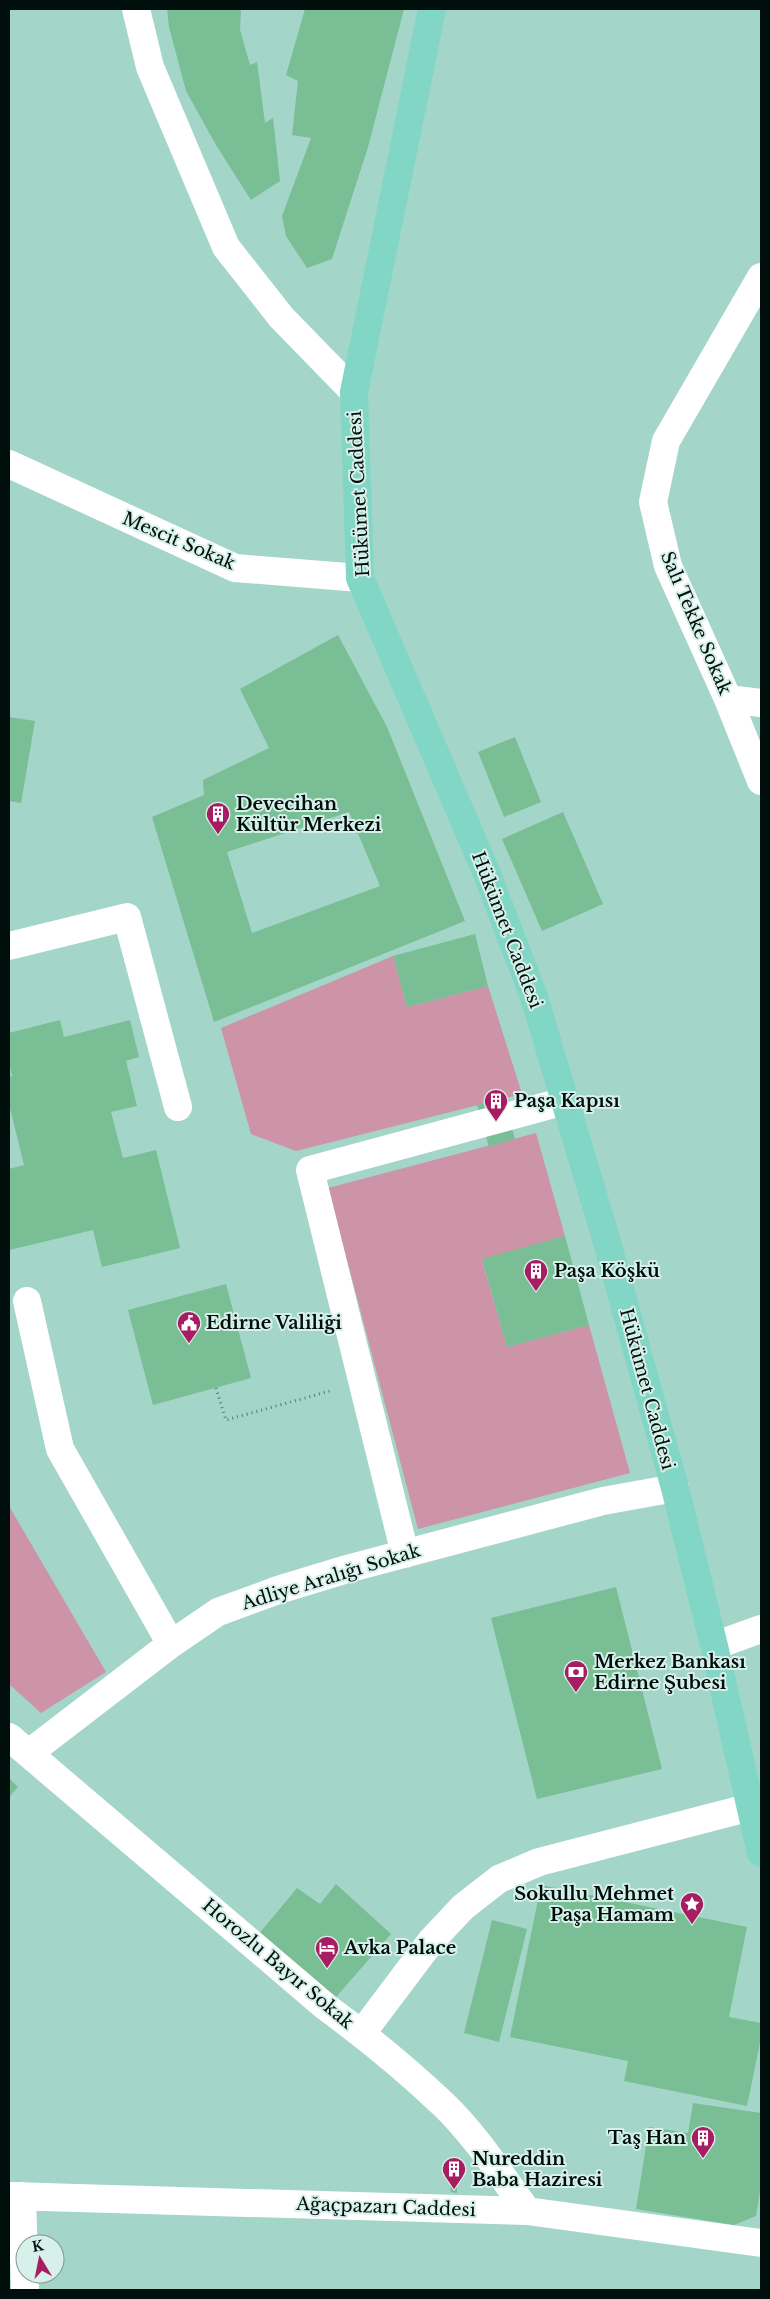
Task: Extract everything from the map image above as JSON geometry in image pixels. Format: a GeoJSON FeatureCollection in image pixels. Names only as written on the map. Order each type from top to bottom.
{"type":"FeatureCollection","features":[{"type":"Feature","properties":{"kind":"main road","name":"Hükümet Caddesi"},"geometry":{"type":"LineString","coordinates":[[432,9],[354,392],[360,578],[487,874],[534,997],[605,1235],[675,1488],[714,1646],[761,1853]]}},
{"type":"Feature","properties":{"kind":"street"},"geometry":{"type":"LineString","coordinates":[[136,9],[150,67],[226,247],[281,317],[354,392]]}},
{"type":"Feature","properties":{"kind":"street","name":"Salı Tekke Sokak"},"geometry":{"type":"LineString","coordinates":[[761,277],[666,441],[653,502],[668,566],[728,699],[761,781]]}},
{"type":"Feature","properties":{"kind":"street","name":"Mescit Sokak"},"geometry":{"type":"LineString","coordinates":[[9,464],[235,568],[360,578]]}},
{"type":"Feature","properties":{"kind":"street"},"geometry":{"type":"LineString","coordinates":[[728,699],[761,703]]}},
{"type":"Feature","properties":{"kind":"street"},"geometry":{"type":"LineString","coordinates":[[9,946],[126,917],[178,1107]]}},
{"type":"Feature","properties":{"kind":"street"},"geometry":{"type":"LineString","coordinates":[[405,1554],[310,1170],[565,1101]]}},
{"type":"Feature","properties":{"kind":"street"},"geometry":{"type":"LineString","coordinates":[[27,1301],[60,1449],[171,1644]]}},
{"type":"Feature","properties":{"kind":"street","name":"Adliye Aralığı Sokak"},"geometry":{"type":"LineString","coordinates":[[19,1745],[218,1612],[278,1590],[405,1554],[603,1501],[675,1488]]}},
{"type":"Feature","properties":{"kind":"street"},"geometry":{"type":"LineString","coordinates":[[714,1646],[761,1628]]}},
{"type":"Feature","properties":{"kind":"street","name":"Horozlu Bayır Sokak"},"geometry":{"type":"LineString","coordinates":[[19,1745],[326,2007],[362,2033],[445,2106],[487,2155],[527,2211]]}},
{"type":"Feature","properties":{"kind":"street"},"geometry":{"type":"LineString","coordinates":[[362,2033],[432,1940],[462,1907],[499,1880],[539,1862],[751,1807]]}},
{"type":"Feature","properties":{"kind":"street"},"geometry":{"type":"LineString","coordinates":[[15,2196],[25,2290]]}},
{"type":"Feature","properties":{"kind":"street","name":"Ağaçpazarı Caddesi"},"geometry":{"type":"LineString","coordinates":[[15,2196],[527,2211],[761,2243]]}},
{"type":"Feature","properties":{"kind":"path"},"geometry":{"type":"LineString","coordinates":[[216,1388],[226,1420],[362,1382]]}},
{"type":"Feature","properties":{"kind":"shaded area"},"geometry":{"type":"Polygon","coordinates":[[[393,956],[407,1007],[488,986],[522,1094],[296,1151],[251,1134],[221,1028],[393,956]]]}},
{"type":"Feature","properties":{"kind":"shaded area"},"geometry":{"type":"Polygon","coordinates":[[[536,1133],[565,1236],[482,1260],[507,1347],[589,1325],[630,1473],[418,1529],[328,1188],[536,1133]]]}},
{"type":"Feature","properties":{"kind":"shaded area"},"geometry":{"type":"Polygon","coordinates":[[[9,1506],[106,1672],[41,1713],[9,1684],[9,1506]]]}},
{"type":"Feature","properties":{"kind":"building"},"geometry":{"type":"Polygon","coordinates":[[[167,9],[241,9],[240,30],[250,65],[257,62],[265,123],[273,118],[280,181],[251,200],[216,145],[186,91],[169,27],[167,9]]]}},
{"type":"Feature","properties":{"kind":"building"},"geometry":{"type":"Polygon","coordinates":[[[305,9],[404,9],[368,147],[332,259],[307,268],[286,236],[282,216],[311,138],[292,135],[298,81],[286,75],[305,9]]]}},
{"type":"Feature","properties":{"kind":"building","name":"Devecihan Kültür Merkezi"},"geometry":{"type":"Polygon","coordinates":[[[338,635],[387,727],[465,921],[214,1022],[152,817],[204,795],[203,780],[269,748],[240,689],[338,635]],[[349,812],[227,852],[252,933],[380,886],[349,812]]]}},
{"type":"Feature","properties":{"kind":"building"},"geometry":{"type":"Polygon","coordinates":[[[9,717],[35,721],[21,803],[9,801],[9,717]]]}},
{"type":"Feature","properties":{"kind":"building"},"geometry":{"type":"Polygon","coordinates":[[[515,737],[541,802],[504,817],[478,752],[515,737]]]}},
{"type":"Feature","properties":{"kind":"building"},"geometry":{"type":"Polygon","coordinates":[[[563,812],[603,904],[542,931],[502,839],[563,812]]]}},
{"type":"Feature","properties":{"kind":"building"},"geometry":{"type":"Polygon","coordinates":[[[475,934],[488,986],[407,1007],[393,956],[475,934]]]}},
{"type":"Feature","properties":{"kind":"building"},"geometry":{"type":"Polygon","coordinates":[[[60,1020],[64,1037],[130,1020],[139,1057],[126,1061],[137,1106],[111,1112],[123,1158],[156,1150],[180,1248],[102,1267],[93,1230],[9,1250],[9,1169],[24,1165],[9,1104],[9,1077],[12,1076],[9,1062],[9,1033],[60,1020]]]}},
{"type":"Feature","properties":{"kind":"building","name":"Paşa Kapısı"},"geometry":{"type":"Polygon","coordinates":[[[503,1098],[515,1139],[489,1147],[477,1105],[503,1098]]]}},
{"type":"Feature","properties":{"kind":"building","name":"Paşa Köşkü"},"geometry":{"type":"Polygon","coordinates":[[[565,1236],[589,1325],[507,1347],[482,1259],[565,1236]]]}},
{"type":"Feature","properties":{"kind":"building","name":"Edirne Valiliği"},"geometry":{"type":"Polygon","coordinates":[[[226,1284],[251,1378],[153,1405],[128,1310],[226,1284]]]}},
{"type":"Feature","properties":{"kind":"building","name":"Merkez Bankası Edirne Şubesi"},"geometry":{"type":"Polygon","coordinates":[[[616,1587],[662,1769],[537,1799],[491,1618],[616,1587]]]}},
{"type":"Feature","properties":{"kind":"building"},"geometry":{"type":"Polygon","coordinates":[[[9,1778],[18,1787],[9,1797],[9,1778]]]}},
{"type":"Feature","properties":{"kind":"building","name":"Avka Palace"},"geometry":{"type":"Polygon","coordinates":[[[336,1884],[391,1934],[330,2004],[258,1935],[297,1888],[320,1904],[336,1884]]]}},
{"type":"Feature","properties":{"kind":"building"},"geometry":{"type":"Polygon","coordinates":[[[541,1885],[747,1927],[729,2017],[761,2023],[761,2038],[747,2106],[624,2081],[628,2061],[510,2037],[541,1885]]]}},
{"type":"Feature","properties":{"kind":"building"},"geometry":{"type":"Polygon","coordinates":[[[492,1920],[527,1929],[499,2042],[464,2033],[492,1920]]]}},
{"type":"Feature","properties":{"kind":"building","name":"Taş Han"},"geometry":{"type":"Polygon","coordinates":[[[693,2103],[761,2113],[761,2185],[756,2216],[734,2225],[636,2209],[649,2127],[688,2133],[693,2103]]]}},
{"type":"Feature","properties":{"kind":"building","name":"Nureddin Baba Haziresi"},"geometry":{"type":"Polygon","coordinates":[[[450,2182],[457,2183],[457,2193],[451,2192],[450,2182]]]}},
{"type":"Feature","properties":{"kind":"place","name":"Devecihan Kültür Merkezi"},"geometry":{"type":"Point","coordinates":[218,835]}},
{"type":"Feature","properties":{"kind":"place","name":"Paşa Kapısı"},"geometry":{"type":"Point","coordinates":[496,1122]}},
{"type":"Feature","properties":{"kind":"place","name":"Paşa Köşkü"},"geometry":{"type":"Point","coordinates":[536,1292]}},
{"type":"Feature","properties":{"kind":"place","name":"Edirne Valiliği"},"geometry":{"type":"Point","coordinates":[189,1344]}},
{"type":"Feature","properties":{"kind":"place","name":"Merkez Bankası Edirne Şubesi"},"geometry":{"type":"Point","coordinates":[576,1693]}},
{"type":"Feature","properties":{"kind":"place","name":"Sokullu Mehmet Paşa Hamam"},"geometry":{"type":"Point","coordinates":[692,1925]}},
{"type":"Feature","properties":{"kind":"place","name":"Avka Palace"},"geometry":{"type":"Point","coordinates":[327,1969]}},
{"type":"Feature","properties":{"kind":"place","name":"Taş Han"},"geometry":{"type":"Point","coordinates":[703,2159]}},
{"type":"Feature","properties":{"kind":"place","name":"Nureddin Baba Haziresi"},"geometry":{"type":"Point","coordinates":[454,2190]}}]}
